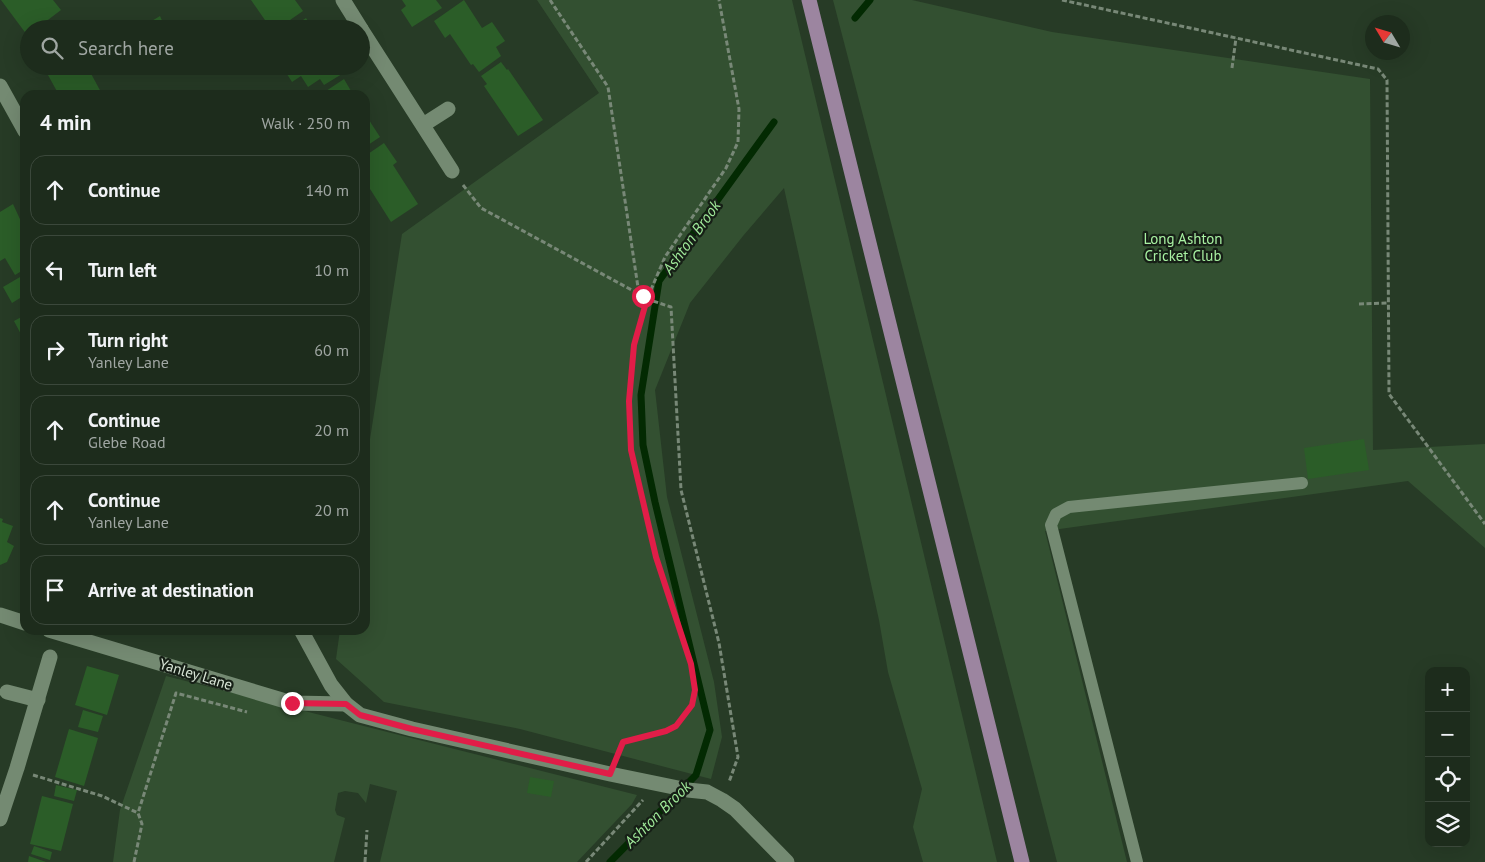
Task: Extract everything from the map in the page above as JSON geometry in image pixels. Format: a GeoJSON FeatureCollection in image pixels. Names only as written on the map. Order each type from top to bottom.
{"type":"FeatureCollection","features":[{"type":"Feature","properties":{"kind":"main road"},"geometry":{"type":"LineString","coordinates":[[809,0],[1022,862]]}},
{"type":"Feature","properties":{"kind":"street"},"geometry":{"type":"LineString","coordinates":[[343,0],[355,20]]}},
{"type":"Feature","properties":{"kind":"street"},"geometry":{"type":"LineString","coordinates":[[370,43],[452,171]]}},
{"type":"Feature","properties":{"kind":"street"},"geometry":{"type":"LineString","coordinates":[[0,86],[20,121]]}},
{"type":"Feature","properties":{"kind":"street"},"geometry":{"type":"LineString","coordinates":[[423,125],[448,109]]}},
{"type":"Feature","properties":{"kind":"street"},"geometry":{"type":"LineString","coordinates":[[0,615],[20,621]]}},
{"type":"Feature","properties":{"kind":"street","name":"Yanley Lane"},"geometry":{"type":"LineString","coordinates":[[66,635],[292,703],[346,704]]}},
{"type":"Feature","properties":{"kind":"street"},"geometry":{"type":"LineString","coordinates":[[305,635],[331,684],[346,704],[360,715],[412,729],[610,774],[688,790],[707,792],[722,800],[745,819],[787,862]]}},
{"type":"Feature","properties":{"kind":"street"},"geometry":{"type":"LineString","coordinates":[[0,819],[50,657]]}},
{"type":"Feature","properties":{"kind":"street"},"geometry":{"type":"LineString","coordinates":[[7,692],[38,700]]}},
{"type":"Feature","properties":{"kind":"lane"},"geometry":{"type":"LineString","coordinates":[[1136,862],[1051,525],[1056,514],[1069,507],[1302,483]]}},
{"type":"Feature","properties":{"kind":"path"},"geometry":{"type":"LineString","coordinates":[[550,0],[608,87],[639,294]]}},
{"type":"Feature","properties":{"kind":"path"},"geometry":{"type":"LineString","coordinates":[[610,774],[623,742],[666,731],[676,726],[692,705],[695,690],[691,664],[656,557],[631,450],[629,401],[634,345],[647,299],[665,257],[726,168],[738,142],[739,109],[719,0]]}},
{"type":"Feature","properties":{"kind":"path"},"geometry":{"type":"LineString","coordinates":[[1062,0],[1378,69],[1387,80],[1390,394],[1485,524]]}},
{"type":"Feature","properties":{"kind":"path"},"geometry":{"type":"LineString","coordinates":[[1232,68],[1236,38]]}},
{"type":"Feature","properties":{"kind":"path"},"geometry":{"type":"LineString","coordinates":[[452,171],[481,208],[647,299],[671,307],[681,490],[720,643],[738,757],[722,800]]}},
{"type":"Feature","properties":{"kind":"path"},"geometry":{"type":"LineString","coordinates":[[1359,304],[1389,303]]}},
{"type":"Feature","properties":{"kind":"path"},"geometry":{"type":"LineString","coordinates":[[134,862],[142,824],[138,813],[176,693],[248,712]]}},
{"type":"Feature","properties":{"kind":"path"},"geometry":{"type":"LineString","coordinates":[[17,768],[102,796],[138,813]]}},
{"type":"Feature","properties":{"kind":"path"},"geometry":{"type":"LineString","coordinates":[[586,862],[644,798],[653,782]]}},
{"type":"Feature","properties":{"kind":"path"},"geometry":{"type":"LineString","coordinates":[[365,862],[367,830]]}},
{"type":"Feature","properties":{"kind":"green space"},"geometry":{"type":"Polygon","coordinates":[[[537,0],[792,0],[997,862],[923,862],[913,827],[922,789],[888,672],[879,620],[784,188],[690,303],[655,390],[667,497],[714,682],[722,737],[711,779],[520,729],[384,702],[336,659],[339,635],[370,635],[370,439],[402,234],[599,93],[537,0]]]}},
{"type":"Feature","properties":{"kind":"green space","name":"Long Ashton Cricket Club"},"geometry":{"type":"Polygon","coordinates":[[[833,0],[912,0],[1052,32],[1370,79],[1373,450],[1485,444],[1485,548],[1408,481],[1045,531],[1127,862],[1057,862],[833,0]]]}},
{"type":"Feature","properties":{"kind":"green space"},"geometry":{"type":"Polygon","coordinates":[[[166,676],[637,795],[632,804],[577,862],[380,862],[397,791],[370,784],[366,803],[358,793],[345,791],[338,793],[335,810],[337,815],[345,818],[334,862],[113,862],[120,810],[166,676]]]}},
{"type":"Feature","properties":{"kind":"building"},"geometry":{"type":"Polygon","coordinates":[[[1,0],[53,0],[61,10],[48,20],[20,20],[20,26],[1,0]]]}},
{"type":"Feature","properties":{"kind":"building"},"geometry":{"type":"Polygon","coordinates":[[[251,0],[295,0],[303,11],[290,20],[265,20],[251,0]]]}},
{"type":"Feature","properties":{"kind":"building"},"geometry":{"type":"Polygon","coordinates":[[[402,0],[436,0],[442,8],[412,27],[401,10],[406,6],[402,0]]]}},
{"type":"Feature","properties":{"kind":"building"},"geometry":{"type":"Polygon","coordinates":[[[464,0],[482,28],[492,22],[505,41],[496,47],[501,56],[479,72],[473,64],[471,65],[450,34],[445,38],[434,21],[464,0]]]}},
{"type":"Feature","properties":{"kind":"building"},"geometry":{"type":"Polygon","coordinates":[[[160,16],[162,20],[153,20],[160,16]]]}},
{"type":"Feature","properties":{"kind":"building"},"geometry":{"type":"Polygon","coordinates":[[[501,62],[508,69],[543,120],[518,136],[484,86],[487,84],[481,76],[501,62]]]}},
{"type":"Feature","properties":{"kind":"building"},"geometry":{"type":"Polygon","coordinates":[[[48,75],[92,75],[100,90],[56,90],[48,75]]]}},
{"type":"Feature","properties":{"kind":"building"},"geometry":{"type":"Polygon","coordinates":[[[288,75],[340,75],[324,85],[320,79],[308,87],[301,76],[292,82],[288,75]]]}},
{"type":"Feature","properties":{"kind":"building"},"geometry":{"type":"Polygon","coordinates":[[[344,79],[350,90],[328,90],[344,79]]]}},
{"type":"Feature","properties":{"kind":"building"},"geometry":{"type":"Polygon","coordinates":[[[370,122],[380,137],[370,144],[370,122]]]}},
{"type":"Feature","properties":{"kind":"building"},"geometry":{"type":"Polygon","coordinates":[[[384,143],[397,162],[393,165],[418,204],[391,222],[370,189],[370,153],[384,143]]]}},
{"type":"Feature","properties":{"kind":"building"},"geometry":{"type":"Polygon","coordinates":[[[13,204],[20,219],[20,272],[15,275],[5,258],[0,261],[0,212],[13,204]]]}},
{"type":"Feature","properties":{"kind":"building"},"geometry":{"type":"Polygon","coordinates":[[[20,277],[20,298],[12,303],[3,287],[20,277]]]}},
{"type":"Feature","properties":{"kind":"building"},"geometry":{"type":"Polygon","coordinates":[[[20,318],[20,332],[14,321],[20,318]]]}},
{"type":"Feature","properties":{"kind":"building"},"geometry":{"type":"Polygon","coordinates":[[[1364,439],[1369,470],[1308,479],[1304,448],[1364,439]]]}},
{"type":"Feature","properties":{"kind":"building"},"geometry":{"type":"Polygon","coordinates":[[[0,518],[3,519],[2,522],[13,526],[7,542],[14,546],[7,562],[0,565],[0,518]]]}},
{"type":"Feature","properties":{"kind":"building"},"geometry":{"type":"Polygon","coordinates":[[[87,666],[119,675],[107,715],[75,705],[87,666]]]}},
{"type":"Feature","properties":{"kind":"building"},"geometry":{"type":"Polygon","coordinates":[[[83,710],[103,716],[98,732],[78,727],[83,710]]]}},
{"type":"Feature","properties":{"kind":"building"},"geometry":{"type":"Polygon","coordinates":[[[69,729],[98,738],[84,786],[55,777],[69,729]]]}},
{"type":"Feature","properties":{"kind":"building"},"geometry":{"type":"Polygon","coordinates":[[[530,777],[554,781],[551,797],[527,793],[530,777]]]}},
{"type":"Feature","properties":{"kind":"building"},"geometry":{"type":"Polygon","coordinates":[[[56,785],[77,790],[74,801],[54,796],[56,785]]]}},
{"type":"Feature","properties":{"kind":"building"},"geometry":{"type":"Polygon","coordinates":[[[42,796],[73,804],[61,851],[30,844],[42,796]]]}},
{"type":"Feature","properties":{"kind":"building"},"geometry":{"type":"Polygon","coordinates":[[[34,846],[52,852],[50,860],[31,854],[34,846]]]}},
{"type":"Feature","properties":{"kind":"building"},"geometry":{"type":"Polygon","coordinates":[[[29,856],[46,862],[28,862],[29,856]]]}},
{"type":"Feature","properties":{"kind":"waterway","name":"Ashton Brook"},"geometry":{"type":"LineString","coordinates":[[855,18],[870,0]]}},
{"type":"Feature","properties":{"kind":"waterway","name":"Ashton Brook"},"geometry":{"type":"LineString","coordinates":[[610,862],[696,775],[710,730],[643,445],[641,395],[659,281],[774,122]]}},
{"type":"Feature","properties":{"kind":"route"},"geometry":{"type":"LineString","coordinates":[[292,703],[346,704],[360,715],[412,729],[610,774],[623,742],[666,731],[676,726],[685,716],[692,705],[695,690],[691,664],[656,557],[631,450],[629,401],[634,345],[647,299],[643,296]]}}]}
